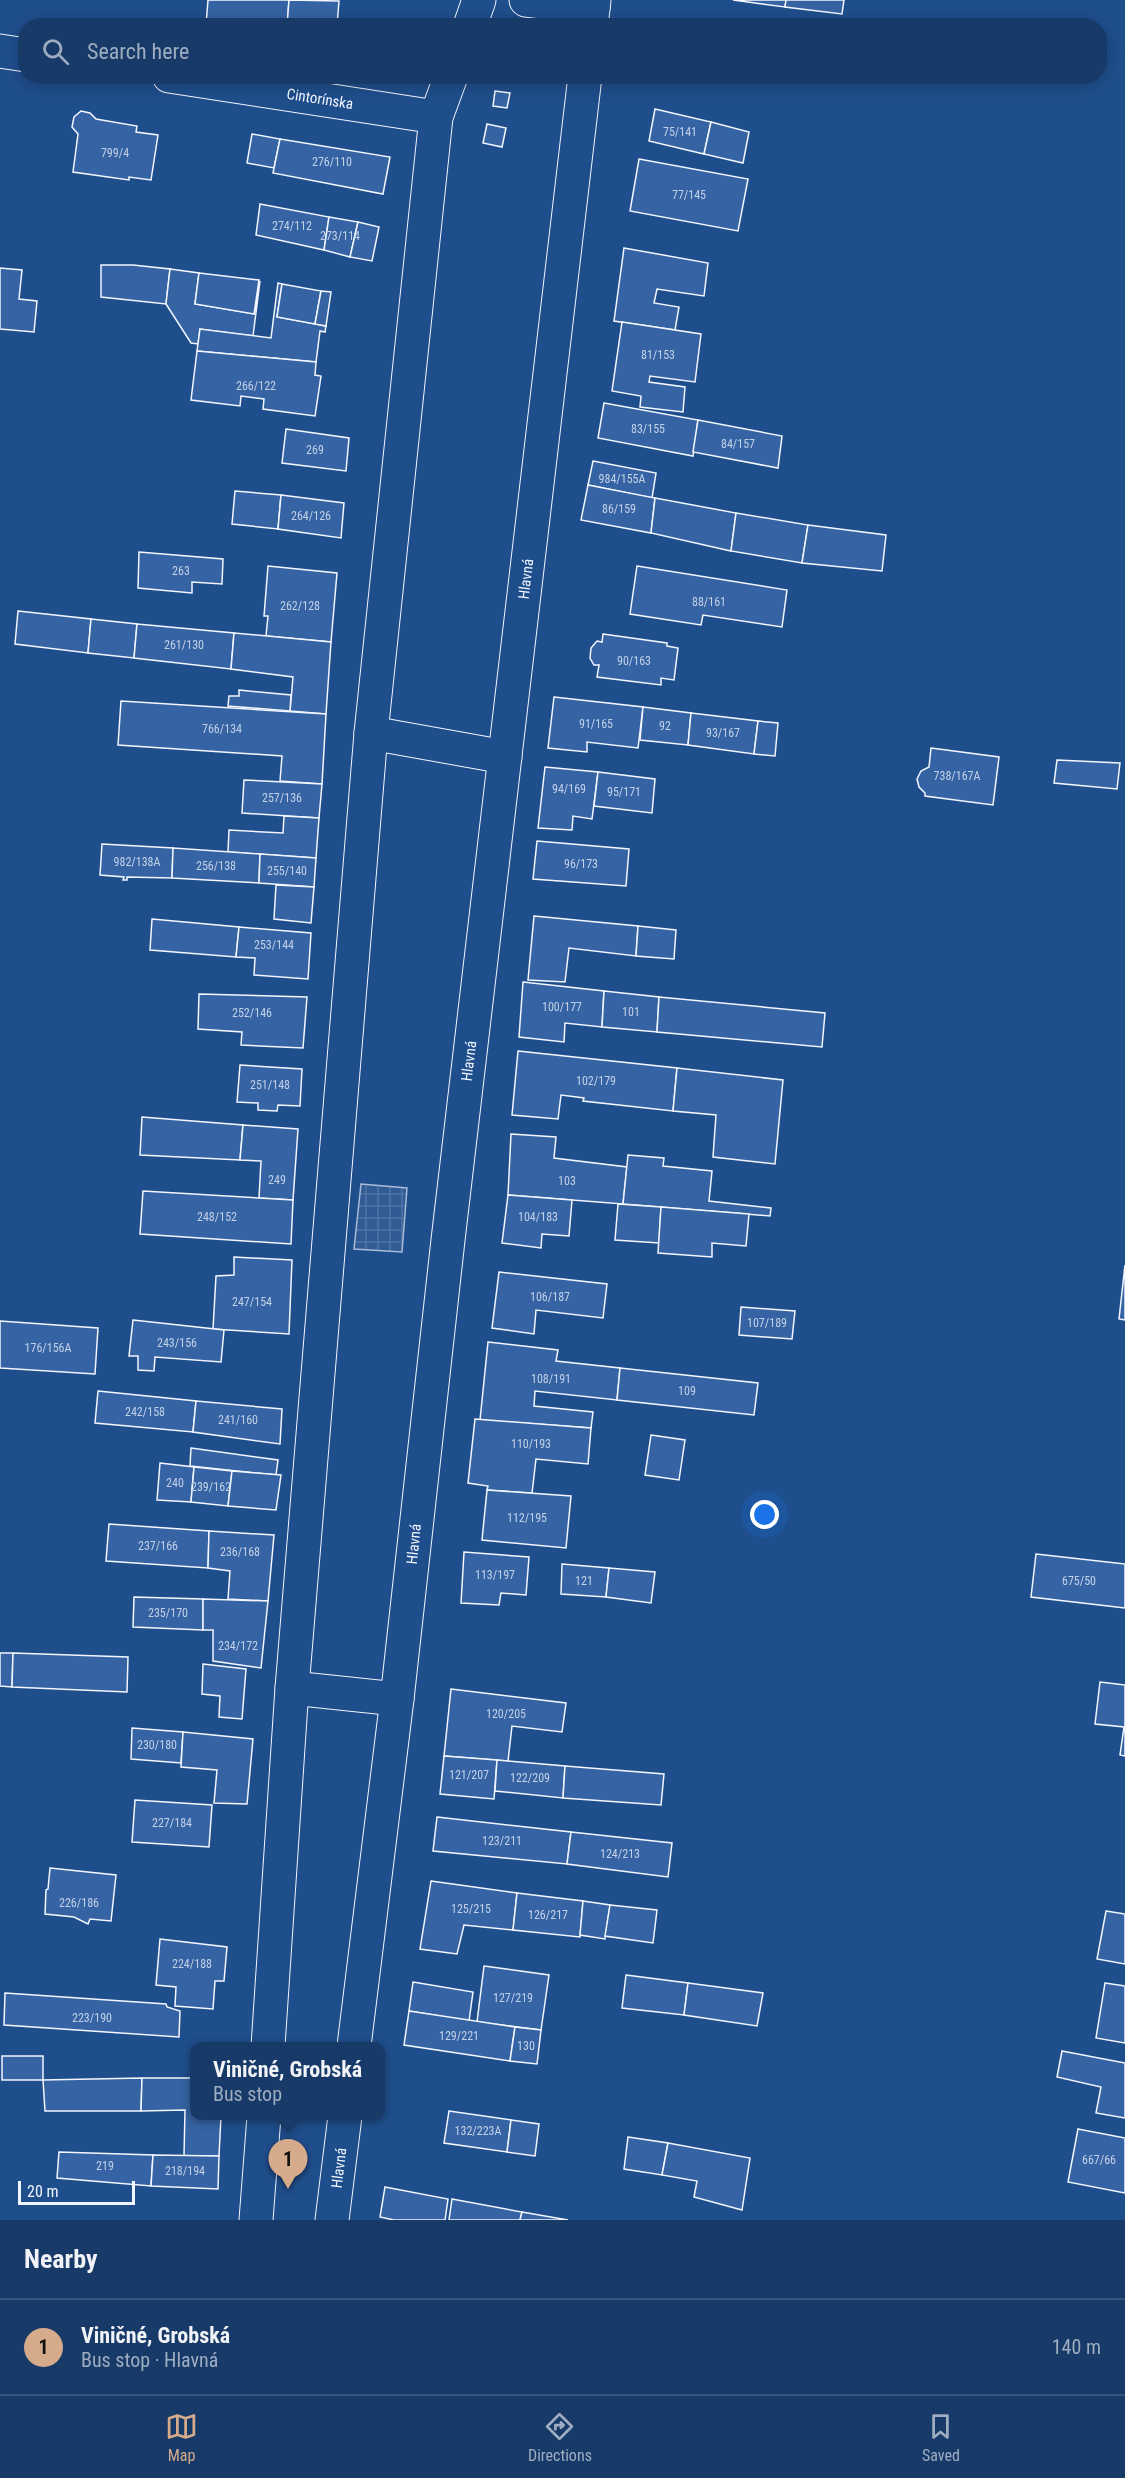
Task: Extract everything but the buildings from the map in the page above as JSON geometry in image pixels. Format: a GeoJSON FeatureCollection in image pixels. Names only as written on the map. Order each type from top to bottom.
{"type":"FeatureCollection","features":[{"type":"Feature","properties":{"kind":"street"},"geometry":{"type":"LineString","coordinates":[[473,18],[479,0]]}},
{"type":"Feature","properties":{"kind":"street"},"geometry":{"type":"LineString","coordinates":[[526,0],[593,11]]}},
{"type":"Feature","properties":{"kind":"street"},"geometry":{"type":"LineString","coordinates":[[0,51],[18,54]]}},
{"type":"Feature","properties":{"kind":"street","name":"Cintorínska"},"geometry":{"type":"LineString","coordinates":[[221,84],[436,117]]}},
{"type":"Feature","properties":{"kind":"street"},"geometry":{"type":"LineString","coordinates":[[268,2042],[292,1688],[371,733],[436,117],[448,84]]}},
{"type":"Feature","properties":{"kind":"street","name":"Hlavná"},"geometry":{"type":"LineString","coordinates":[[354,2042],[397,1699],[445,1263],[584,84]]}},
{"type":"Feature","properties":{"kind":"street"},"geometry":{"type":"LineString","coordinates":[[371,733],[505,757]]}},
{"type":"Feature","properties":{"kind":"street"},"geometry":{"type":"LineString","coordinates":[[292,1688],[397,1699]]}},
{"type":"Feature","properties":{"kind":"street"},"geometry":{"type":"LineString","coordinates":[[256,2220],[264,2120]]}},
{"type":"Feature","properties":{"kind":"street","name":"Hlavná"},"geometry":{"type":"LineString","coordinates":[[332,2220],[344,2120]]}},
{"type":"Feature","properties":{"kind":"shaded area"},"geometry":{"type":"Polygon","coordinates":[[[361,1184],[407,1188],[402,1252],[354,1249],[361,1184]]]}},
{"type":"Feature","properties":{"kind":"place","name":"Viničné, Grobská"},"geometry":{"type":"Point","coordinates":[288,2189]}}]}
